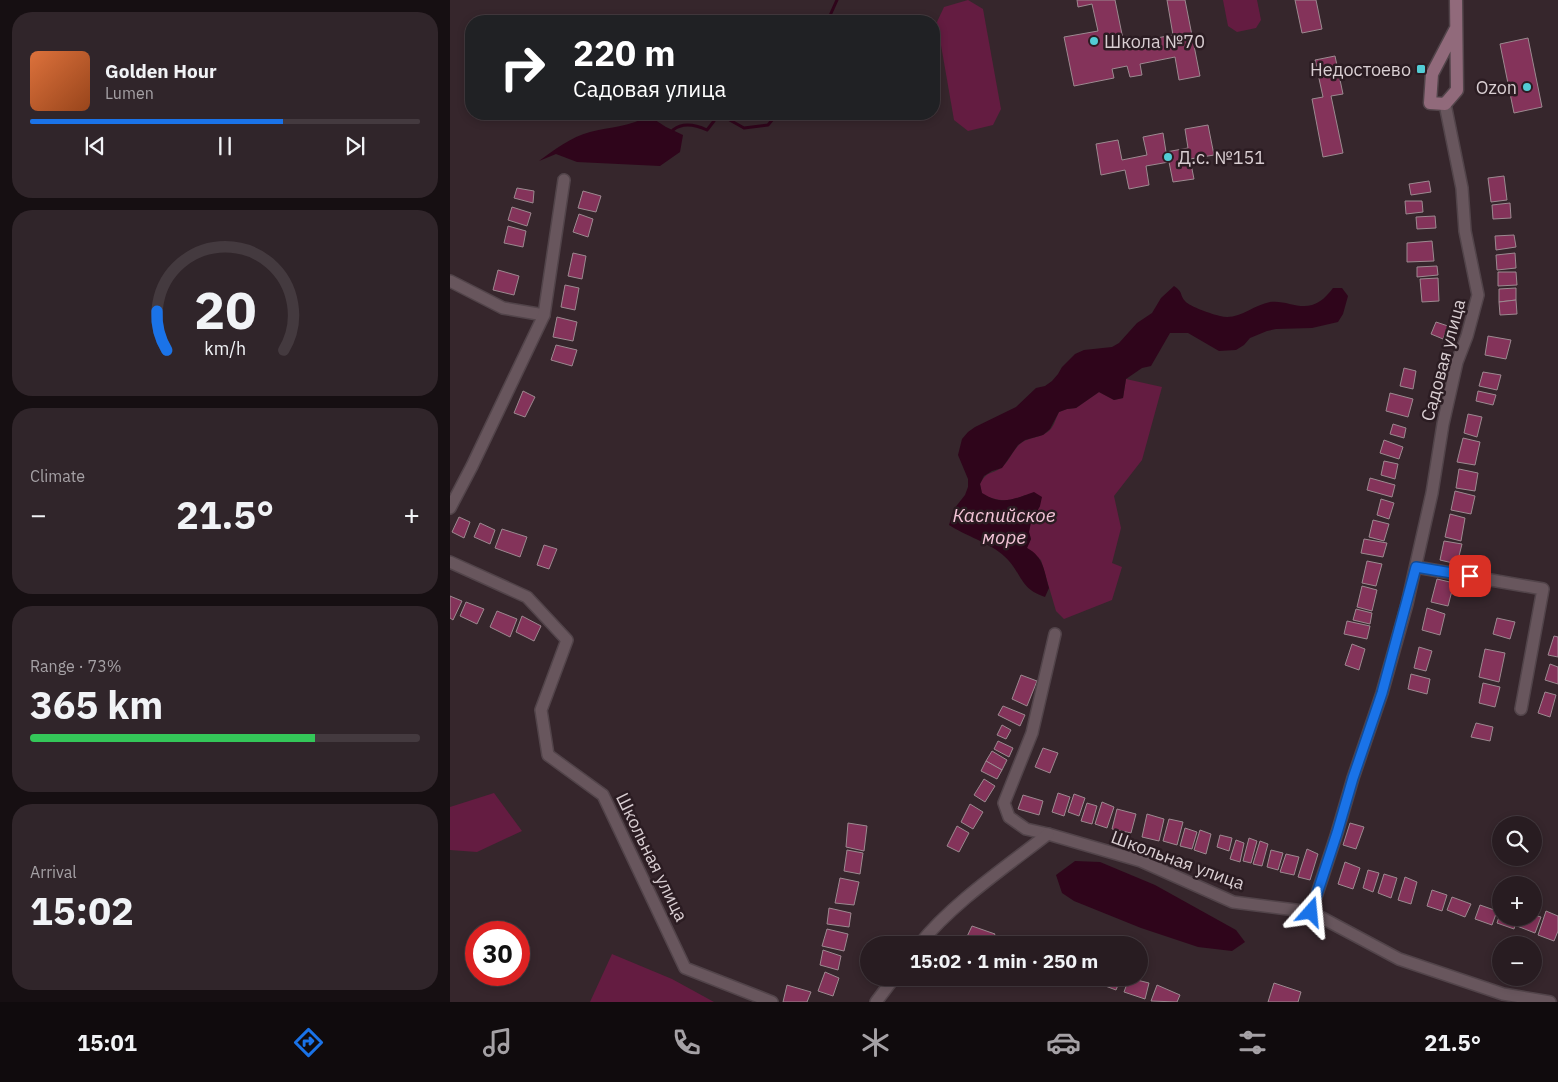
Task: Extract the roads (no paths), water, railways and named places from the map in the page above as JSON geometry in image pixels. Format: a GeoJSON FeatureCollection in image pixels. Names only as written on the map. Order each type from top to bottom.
{"type":"FeatureCollection","features":[{"type":"Feature","properties":{"kind":"street"},"geometry":{"type":"LineString","coordinates":[[1455,30],[1432,74],[1430,103],[1445,104],[1457,90],[1456,0]]}},
{"type":"Feature","properties":{"kind":"street","name":"Садовая улица"},"geometry":{"type":"LineString","coordinates":[[1311,912],[1382,693],[1416,567],[1453,380],[1478,295],[1465,231],[1462,188],[1445,104]]}},
{"type":"Feature","properties":{"kind":"street"},"geometry":{"type":"LineString","coordinates":[[450,508],[544,315],[564,180]]}},
{"type":"Feature","properties":{"kind":"street"},"geometry":{"type":"LineString","coordinates":[[450,281],[503,308],[544,315]]}},
{"type":"Feature","properties":{"kind":"street","name":"Школьная улица"},"geometry":{"type":"LineString","coordinates":[[450,562],[528,597],[566,640],[541,710],[548,755],[603,795],[686,968],[772,1002]]}},
{"type":"Feature","properties":{"kind":"street"},"geometry":{"type":"LineString","coordinates":[[1416,567],[1542,589],[1520,709]]}},
{"type":"Feature","properties":{"kind":"street","name":"Школьная улица"},"geometry":{"type":"LineString","coordinates":[[1056,634],[1032,733],[1004,803],[1009,817],[1026,829],[1141,862],[1232,902],[1311,912],[1400,959],[1502,994],[1550,1002]]}},
{"type":"Feature","properties":{"kind":"street"},"geometry":{"type":"LineString","coordinates":[[926,936],[971,895],[1048,834]]}},
{"type":"Feature","properties":{"kind":"street"},"geometry":{"type":"LineString","coordinates":[[876,1002],[888,986]]}},
{"type":"Feature","properties":{"kind":"water"},"geometry":{"type":"Polygon","coordinates":[[[639,120],[655,120],[683,135],[680,152],[660,166],[577,162],[556,154],[539,161],[563,144],[583,134],[639,120]]]}},
{"type":"Feature","properties":{"kind":"water","name":"Каспийское море"},"geometry":{"type":"Polygon","coordinates":[[[1174,286],[1179,290],[1183,299],[1191,306],[1212,314],[1227,317],[1239,315],[1270,302],[1302,306],[1312,305],[1324,298],[1333,288],[1342,288],[1348,296],[1343,314],[1338,322],[1312,328],[1267,331],[1250,338],[1236,350],[1219,351],[1188,333],[1170,333],[1151,366],[1142,368],[1126,379],[1123,398],[1114,400],[1099,392],[1076,408],[1059,412],[1050,429],[1043,435],[1025,440],[1018,445],[1002,468],[984,476],[980,484],[982,493],[989,497],[1008,500],[1034,492],[1042,497],[1040,506],[1031,522],[1029,532],[1031,539],[1027,548],[1040,560],[1049,588],[1045,597],[1037,594],[1025,585],[1010,562],[999,552],[949,525],[954,509],[965,495],[968,487],[968,479],[958,455],[962,439],[975,427],[1016,407],[1036,388],[1045,386],[1052,381],[1075,354],[1084,350],[1112,347],[1119,343],[1137,323],[1152,313],[1161,298],[1174,286]]]}},
{"type":"Feature","properties":{"kind":"water"},"geometry":{"type":"Polygon","coordinates":[[[1075,861],[1100,862],[1155,885],[1236,930],[1245,942],[1232,951],[1198,947],[1141,928],[1074,901],[1062,893],[1056,875],[1075,861]]]}},
{"type":"Feature","properties":{"kind":"waterway"},"geometry":{"type":"LineString","coordinates":[[830,15],[837,0]]}},
{"type":"Feature","properties":{"kind":"waterway"},"geometry":{"type":"LineString","coordinates":[[673,130],[677,127],[690,125],[707,130],[714,120]]}},
{"type":"Feature","properties":{"kind":"waterway"},"geometry":{"type":"LineString","coordinates":[[730,120],[744,128],[768,125],[772,120]]}},
{"type":"Feature","properties":{"kind":"place","name":"Школа №70"},"geometry":{"type":"Point","coordinates":[1094,41]}},
{"type":"Feature","properties":{"kind":"place","name":"Недостоево"},"geometry":{"type":"Point","coordinates":[1421,69]}},
{"type":"Feature","properties":{"kind":"place","name":"Ozon"},"geometry":{"type":"Point","coordinates":[1527,87]}},
{"type":"Feature","properties":{"kind":"place","name":"Д.с. №151"},"geometry":{"type":"Point","coordinates":[1168,157]}}]}
